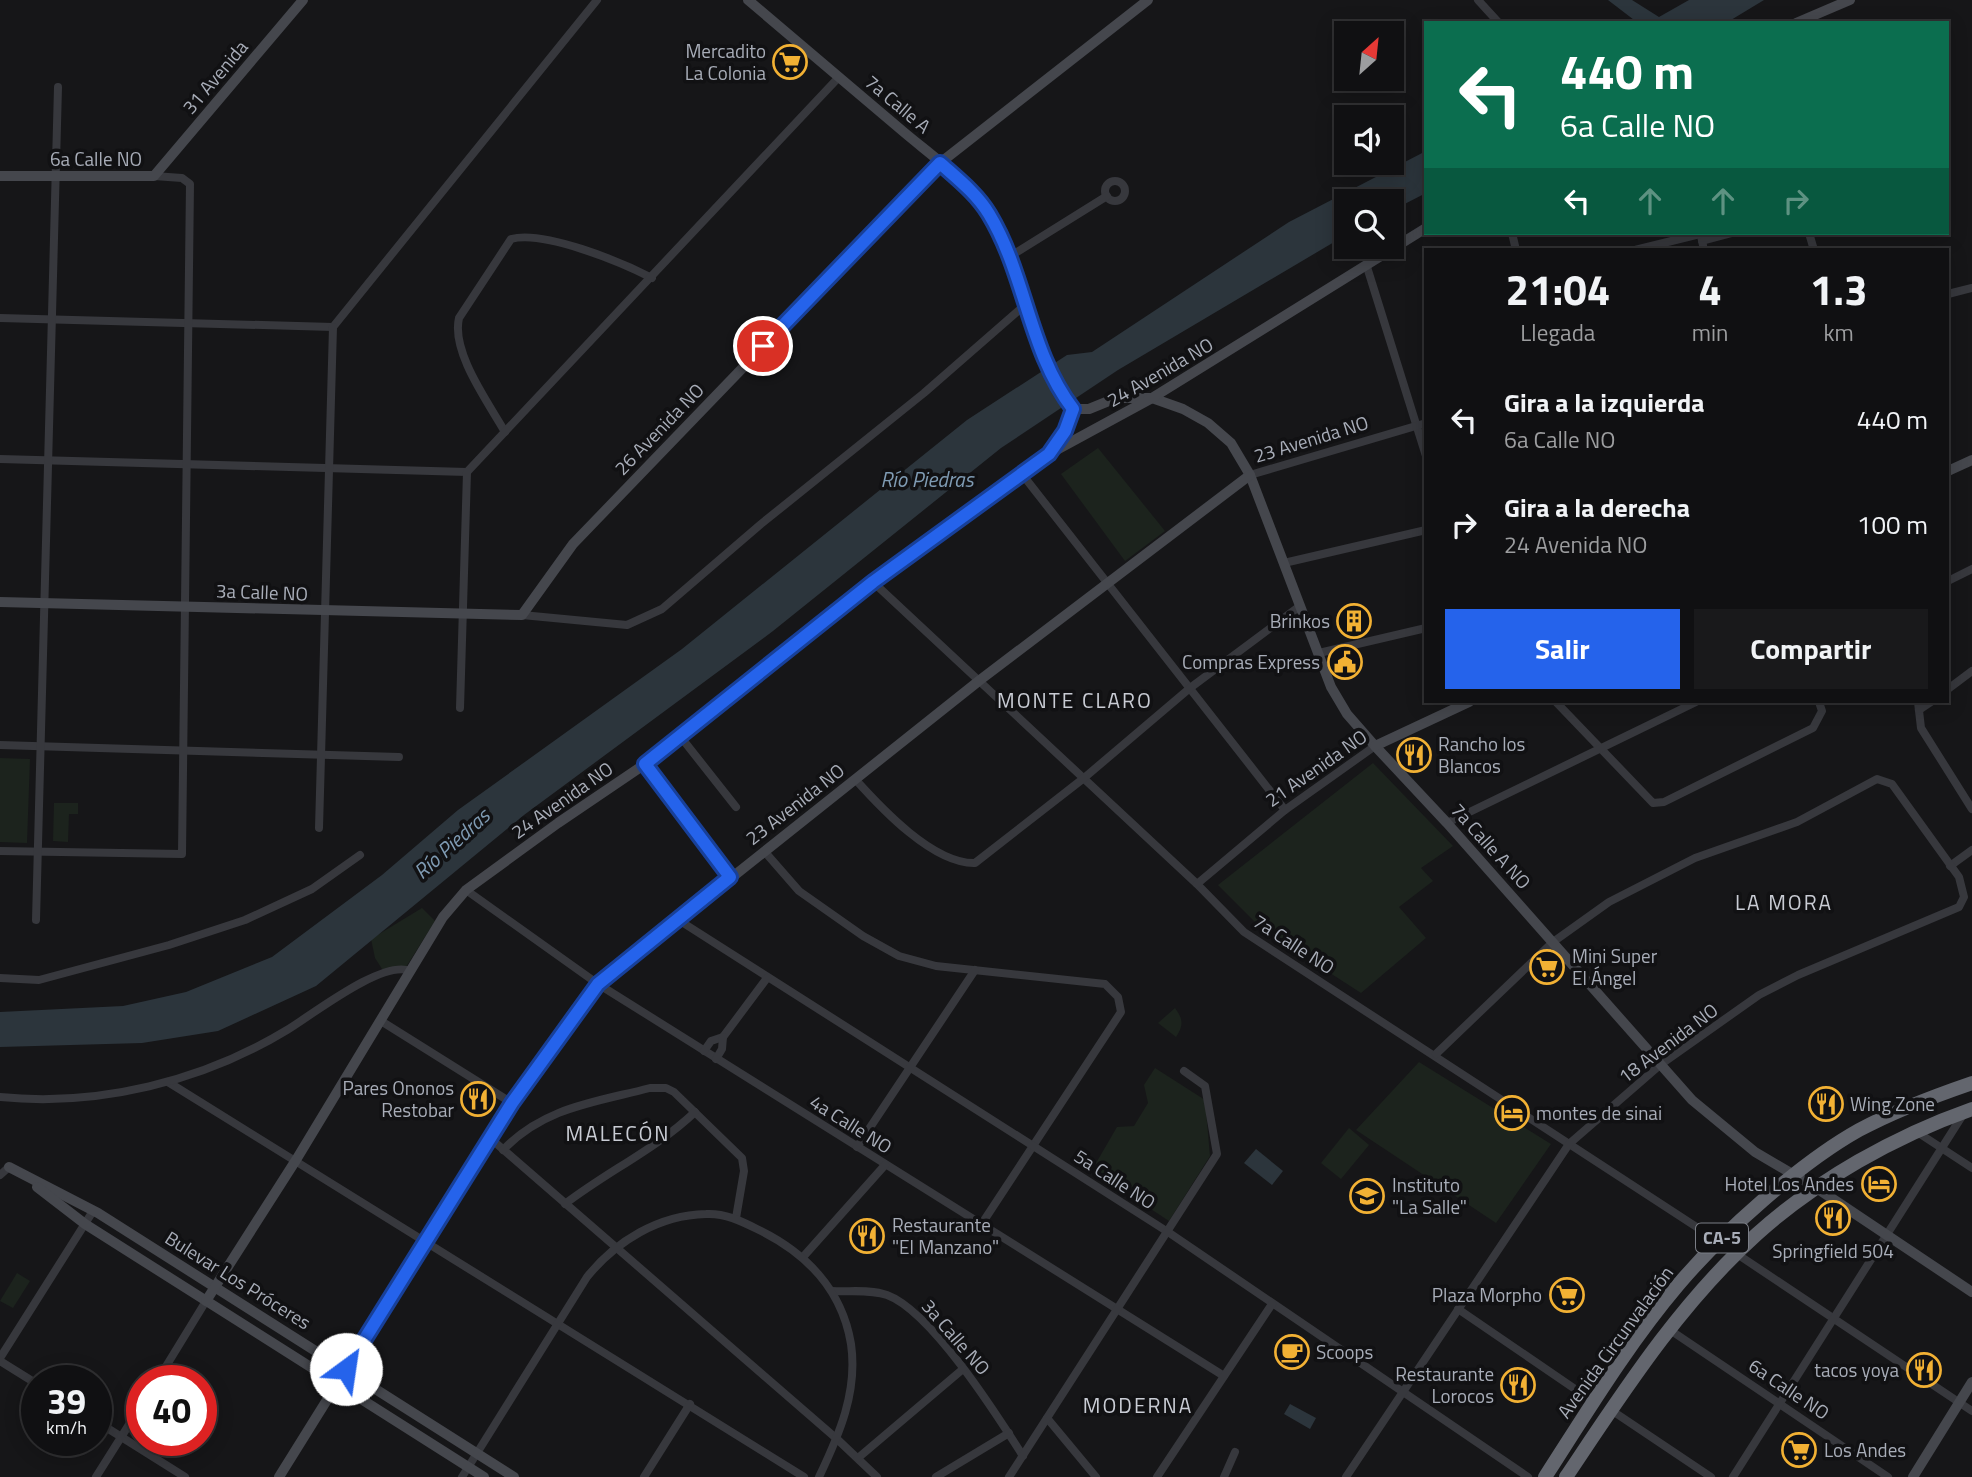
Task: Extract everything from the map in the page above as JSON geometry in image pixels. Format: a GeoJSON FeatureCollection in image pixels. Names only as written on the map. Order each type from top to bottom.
{"type":"FeatureCollection","features":[{"type":"Feature","properties":{"kind":"highway","name":"Avenida Circunvalación"},"geometry":{"type":"LineString","coordinates":[[1545,1477],[1594,1402],[1677,1285],[1718,1241],[1793,1177],[1861,1129],[1972,1083]]}},
{"type":"Feature","properties":{"kind":"highway","name":"Avenida Circunvalación"},"geometry":{"type":"LineString","coordinates":[[1566,1477],[1670,1330],[1722,1270],[1784,1212],[1851,1166],[1917,1132],[1969,1110]]}},
{"type":"Feature","properties":{"kind":"street","name":"31 Avenida"},"geometry":{"type":"LineString","coordinates":[[154,176],[303,0]]}},
{"type":"Feature","properties":{"kind":"street"},"geometry":{"type":"LineString","coordinates":[[319,828],[333,327],[597,0]]}},
{"type":"Feature","properties":{"kind":"street","name":"7a Calle A"},"geometry":{"type":"LineString","coordinates":[[748,0],[978,198],[990,216],[1009,257],[1047,364],[1072,407]]}},
{"type":"Feature","properties":{"kind":"street","name":"26 Avenida NO"},"geometry":{"type":"LineString","coordinates":[[522,615],[573,544],[940,163],[1148,0]]}},
{"type":"Feature","properties":{"kind":"street"},"geometry":{"type":"LineString","coordinates":[[1478,0],[1497,21]]}},
{"type":"Feature","properties":{"kind":"street"},"geometry":{"type":"LineString","coordinates":[[1801,21],[1850,0]]}},
{"type":"Feature","properties":{"kind":"street"},"geometry":{"type":"LineString","coordinates":[[460,708],[467,472],[652,278],[838,76]]}},
{"type":"Feature","properties":{"kind":"street"},"geometry":{"type":"LineString","coordinates":[[36,920],[58,87]]}},
{"type":"Feature","properties":{"kind":"street","name":"6a Calle NO"},"geometry":{"type":"LineString","coordinates":[[0,176],[154,176],[182,178],[190,184],[188,321]]}},
{"type":"Feature","properties":{"kind":"street"},"geometry":{"type":"LineString","coordinates":[[1009,257],[1107,196]]}},
{"type":"Feature","properties":{"kind":"street","name":"24 Avenida NO"},"geometry":{"type":"LineString","coordinates":[[206,1301],[296,1160],[443,917],[466,890],[558,822],[645,764],[873,582],[1049,454],[1152,398],[1424,229]]}},
{"type":"Feature","properties":{"kind":"street"},"geometry":{"type":"LineString","coordinates":[[505,432],[457,339],[459,318],[511,239],[523,236],[538,238],[605,256],[652,278]]}},
{"type":"Feature","properties":{"kind":"street"},"geometry":{"type":"LineString","coordinates":[[1644,248],[1701,236]]}},
{"type":"Feature","properties":{"kind":"street"},"geometry":{"type":"LineString","coordinates":[[1367,267],[1424,449]]}},
{"type":"Feature","properties":{"kind":"street"},"geometry":{"type":"LineString","coordinates":[[1949,294],[1972,288]]}},
{"type":"Feature","properties":{"kind":"street"},"geometry":{"type":"LineString","coordinates":[[522,615],[627,625],[662,609],[924,393],[1026,304]]}},
{"type":"Feature","properties":{"kind":"street"},"geometry":{"type":"LineString","coordinates":[[0,318],[333,327]]}},
{"type":"Feature","properties":{"kind":"street"},"geometry":{"type":"LineString","coordinates":[[0,851],[182,854],[188,321]]}},
{"type":"Feature","properties":{"kind":"street","name":"7a Calle A NO"},"geometry":{"type":"LineString","coordinates":[[1072,407],[1089,409],[1116,398],[1152,398],[1184,409],[1208,423],[1231,443],[1250,475],[1331,687],[1347,714],[1660,1065],[1722,1126],[1793,1177],[1818,1189],[1972,1292]]}},
{"type":"Feature","properties":{"kind":"street"},"geometry":{"type":"LineString","coordinates":[[1049,454],[1065,431],[1072,407]]}},
{"type":"Feature","properties":{"kind":"street","name":"23 Avenida NO"},"geometry":{"type":"LineString","coordinates":[[279,1477],[512,1103],[598,984],[980,680],[1250,475],[1424,423]]}},
{"type":"Feature","properties":{"kind":"street"},"geometry":{"type":"LineString","coordinates":[[0,459],[186,467],[329,467],[467,472]]}},
{"type":"Feature","properties":{"kind":"street"},"geometry":{"type":"LineString","coordinates":[[1949,471],[1972,460]]}},
{"type":"Feature","properties":{"kind":"street"},"geometry":{"type":"LineString","coordinates":[[1022,474],[1285,810]]}},
{"type":"Feature","properties":{"kind":"street"},"geometry":{"type":"LineString","coordinates":[[1284,563],[1424,530]]}},
{"type":"Feature","properties":{"kind":"street"},"geometry":{"type":"LineString","coordinates":[[1949,580],[1972,569]]}},
{"type":"Feature","properties":{"kind":"street","name":"7a Calle NO"},"geometry":{"type":"LineString","coordinates":[[873,582],[1198,884],[1244,932],[1436,1054],[1718,1241]]}},
{"type":"Feature","properties":{"kind":"street","name":"3a Calle NO"},"geometry":{"type":"LineString","coordinates":[[0,602],[522,615]]}},
{"type":"Feature","properties":{"kind":"street"},"geometry":{"type":"LineString","coordinates":[[855,779],[885,811],[928,845],[954,860],[975,863],[1084,778],[1189,688],[1300,606]]}},
{"type":"Feature","properties":{"kind":"street"},"geometry":{"type":"LineString","coordinates":[[1318,653],[1424,628]]}},
{"type":"Feature","properties":{"kind":"street"},"geometry":{"type":"LineString","coordinates":[[1949,688],[1972,671]]}},
{"type":"Feature","properties":{"kind":"street","name":"21 Avenida NO"},"geometry":{"type":"LineString","coordinates":[[1198,884],[1285,810],[1375,746],[1467,703]]}},
{"type":"Feature","properties":{"kind":"street"},"geometry":{"type":"LineString","coordinates":[[1557,703],[1653,803],[1664,802],[1813,727],[1822,711],[1819,703]]}},
{"type":"Feature","properties":{"kind":"street"},"geometry":{"type":"LineString","coordinates":[[1447,823],[1694,703]]}},
{"type":"Feature","properties":{"kind":"street"},"geometry":{"type":"LineString","coordinates":[[1919,706],[1921,728],[1972,809]]}},
{"type":"Feature","properties":{"kind":"street"},"geometry":{"type":"LineString","coordinates":[[680,736],[736,807]]}},
{"type":"Feature","properties":{"kind":"street"},"geometry":{"type":"LineString","coordinates":[[0,745],[399,757]]}},
{"type":"Feature","properties":{"kind":"street"},"geometry":{"type":"LineString","coordinates":[[645,764],[730,877]]}},
{"type":"Feature","properties":{"kind":"street"},"geometry":{"type":"LineString","coordinates":[[1436,1054],[1553,942],[1609,902],[1695,858],[1797,822],[1865,783],[1877,779],[1892,784],[1950,866],[1972,850]]}},
{"type":"Feature","properties":{"kind":"street"},"geometry":{"type":"LineString","coordinates":[[764,851],[799,891],[863,936],[899,956],[936,967],[1105,984],[1118,997],[1121,1012],[981,1225]]}},
{"type":"Feature","properties":{"kind":"street"},"geometry":{"type":"LineString","coordinates":[[0,978],[39,980],[169,945],[245,920],[312,889],[360,855]]}},
{"type":"Feature","properties":{"kind":"street","name":"18 Avenida NO"},"geometry":{"type":"LineString","coordinates":[[1346,1477],[1400,1392],[1569,1144],[1660,1065],[1759,995],[1798,975],[1959,907],[1964,897],[1959,877],[1950,866]]}},
{"type":"Feature","properties":{"kind":"street","name":"4a Calle NO"},"geometry":{"type":"LineString","coordinates":[[466,890],[598,984],[1116,1311],[1224,1376]]}},
{"type":"Feature","properties":{"kind":"street","name":"5a Calle NO"},"geometry":{"type":"LineString","coordinates":[[677,919],[1034,1144],[1528,1477]]}},
{"type":"Feature","properties":{"kind":"street"},"geometry":{"type":"LineString","coordinates":[[0,1097],[62,1100],[168,1082],[198,1073],[273,1038],[362,982],[400,969],[410,971]]}},
{"type":"Feature","properties":{"kind":"street"},"geometry":{"type":"LineString","coordinates":[[857,1147],[975,970]]}},
{"type":"Feature","properties":{"kind":"street"},"geometry":{"type":"LineString","coordinates":[[704,1051],[711,1041],[723,1037],[767,978]]}},
{"type":"Feature","properties":{"kind":"street"},"geometry":{"type":"LineString","coordinates":[[381,1021],[512,1103]]}},
{"type":"Feature","properties":{"kind":"street"},"geometry":{"type":"LineString","coordinates":[[716,1059],[724,1044],[723,1037]]}},
{"type":"Feature","properties":{"kind":"street"},"geometry":{"type":"LineString","coordinates":[[1009,1477],[1217,1154],[1205,1086],[1184,1071]]}},
{"type":"Feature","properties":{"kind":"street"},"geometry":{"type":"LineString","coordinates":[[168,1082],[804,1477]]}},
{"type":"Feature","properties":{"kind":"street"},"geometry":{"type":"LineString","coordinates":[[503,1150],[522,1130],[554,1113],[650,1088],[666,1088],[739,1153],[744,1163],[736,1218]]}},
{"type":"Feature","properties":{"kind":"street"},"geometry":{"type":"LineString","coordinates":[[1733,1477],[1942,1148],[1969,1110]]}},
{"type":"Feature","properties":{"kind":"street"},"geometry":{"type":"LineString","coordinates":[[565,1204],[600,1177],[671,1134],[695,1112]]}},
{"type":"Feature","properties":{"kind":"street"},"geometry":{"type":"LineString","coordinates":[[1917,1132],[1972,1168]]}},
{"type":"Feature","properties":{"kind":"street"},"geometry":{"type":"LineString","coordinates":[[490,1138],[837,1439],[877,1477]]}},
{"type":"Feature","properties":{"kind":"street"},"geometry":{"type":"LineString","coordinates":[[0,1175],[5,1164]]}},
{"type":"Feature","properties":{"kind":"street","name":"Bulevar Los Próceres"},"geometry":{"type":"LineString","coordinates":[[5,1164],[93,1211],[514,1477]]}},
{"type":"Feature","properties":{"kind":"street","name":"Bulevar Los Próceres"},"geometry":{"type":"LineString","coordinates":[[5,1164],[85,1224],[336,1384],[465,1472],[484,1477]]}},
{"type":"Feature","properties":{"kind":"street"},"geometry":{"type":"LineString","coordinates":[[803,1257],[885,1165]]}},
{"type":"Feature","properties":{"kind":"street"},"geometry":{"type":"LineString","coordinates":[[21,1374],[0,1360],[93,1211]]}},
{"type":"Feature","properties":{"kind":"street"},"geometry":{"type":"LineString","coordinates":[[465,1472],[587,1277],[614,1248],[673,1218],[708,1214],[736,1218],[774,1237],[803,1257],[832,1291],[850,1343],[852,1375],[848,1406],[837,1439],[819,1477]]}},
{"type":"Feature","properties":{"kind":"street"},"geometry":{"type":"LineString","coordinates":[[1739,1255],[1972,1411]]}},
{"type":"Feature","properties":{"kind":"street","name":"3a Calle NO"},"geometry":{"type":"LineString","coordinates":[[832,1291],[885,1294],[914,1313],[963,1369],[1023,1456]]}},
{"type":"Feature","properties":{"kind":"street"},"geometry":{"type":"LineString","coordinates":[[167,1365],[206,1301]]}},
{"type":"Feature","properties":{"kind":"street"},"geometry":{"type":"LineString","coordinates":[[1157,1477],[1272,1304]]}},
{"type":"Feature","properties":{"kind":"street"},"geometry":{"type":"LineString","coordinates":[[1458,1309],[1594,1402]]}},
{"type":"Feature","properties":{"kind":"street","name":"6a Calle NO"},"geometry":{"type":"LineString","coordinates":[[1670,1330],[1888,1477]]}},
{"type":"Feature","properties":{"kind":"street"},"geometry":{"type":"LineString","coordinates":[[858,1458],[963,1369]]}},
{"type":"Feature","properties":{"kind":"street"},"geometry":{"type":"LineString","coordinates":[[1913,1477],[1972,1382]]}},
{"type":"Feature","properties":{"kind":"street"},"geometry":{"type":"LineString","coordinates":[[644,1477],[690,1404]]}},
{"type":"Feature","properties":{"kind":"street"},"geometry":{"type":"LineString","coordinates":[[1611,1410],[1711,1477]]}},
{"type":"Feature","properties":{"kind":"street"},"geometry":{"type":"LineString","coordinates":[[1047,1418],[1096,1477]]}},
{"type":"Feature","properties":{"kind":"street"},"geometry":{"type":"LineString","coordinates":[[96,1477],[126,1429]]}},
{"type":"Feature","properties":{"kind":"street"},"geometry":{"type":"LineString","coordinates":[[112,1432],[185,1477]]}},
{"type":"Feature","properties":{"kind":"street"},"geometry":{"type":"LineString","coordinates":[[936,1477],[1009,1433]]}},
{"type":"Feature","properties":{"kind":"street"},"geometry":{"type":"LineString","coordinates":[[1224,1477],[1235,1452]]}},
{"type":"Feature","properties":{"kind":"shaded area"},"geometry":{"type":"Polygon","coordinates":[[[1098,448],[1165,531],[1125,561],[1061,474],[1098,448]]]}},
{"type":"Feature","properties":{"kind":"shaded area"},"geometry":{"type":"Polygon","coordinates":[[[0,758],[30,759],[27,843],[0,842],[0,758]]]}},
{"type":"Feature","properties":{"kind":"shaded area"},"geometry":{"type":"Polygon","coordinates":[[[1373,763],[1453,846],[1421,868],[1433,881],[1399,907],[1426,938],[1361,993],[1262,929],[1218,885],[1373,763]]]}},
{"type":"Feature","properties":{"kind":"shaded area"},"geometry":{"type":"Polygon","coordinates":[[[54,803],[78,803],[78,814],[69,814],[68,842],[53,841],[54,803]]]}},
{"type":"Feature","properties":{"kind":"shaded area"},"geometry":{"type":"Polygon","coordinates":[[[422,908],[435,921],[406,967],[384,972],[375,958],[371,939],[422,908]]]}},
{"type":"Feature","properties":{"kind":"shaded area"},"geometry":{"type":"Polygon","coordinates":[[[1175,1008],[1182,1022],[1176,1037],[1158,1023],[1175,1008]]]}},
{"type":"Feature","properties":{"kind":"shaded area"},"geometry":{"type":"Polygon","coordinates":[[[1419,1062],[1551,1144],[1496,1223],[1356,1130],[1419,1062]]]}},
{"type":"Feature","properties":{"kind":"shaded area"},"geometry":{"type":"Polygon","coordinates":[[[1155,1068],[1205,1100],[1210,1156],[1169,1221],[1092,1170],[1117,1127],[1134,1126],[1148,1103],[1144,1085],[1155,1068]]]}},
{"type":"Feature","properties":{"kind":"shaded area"},"geometry":{"type":"Polygon","coordinates":[[[1349,1128],[1369,1145],[1341,1179],[1321,1163],[1349,1128]]]}},
{"type":"Feature","properties":{"kind":"shaded area"},"geometry":{"type":"Polygon","coordinates":[[[17,1273],[30,1281],[13,1308],[0,1301],[17,1273]]]}},
{"type":"Feature","properties":{"kind":"water"},"geometry":{"type":"Polygon","coordinates":[[[1608,0],[1632,0],[1659,17],[1689,0],[1764,0],[1729,21],[1635,21],[1608,0]]]}},
{"type":"Feature","properties":{"kind":"water"},"geometry":{"type":"Polygon","coordinates":[[[1424,152],[1424,194],[1404,204],[1404,189],[1353,189],[1380,175],[1404,175],[1404,162],[1424,152]]]}},
{"type":"Feature","properties":{"kind":"water","name":"Río Piedras"},"geometry":{"type":"Polygon","coordinates":[[[1334,199],[1334,242],[1118,370],[1001,448],[773,631],[524,815],[316,986],[218,1031],[142,1043],[0,1047],[0,1012],[123,1006],[186,992],[272,957],[382,875],[458,810],[682,649],[967,420],[1067,355],[1092,352],[1289,222],[1334,199]]]}},
{"type":"Feature","properties":{"kind":"water"},"geometry":{"type":"Polygon","coordinates":[[[1256,1149],[1283,1171],[1272,1185],[1244,1163],[1256,1149]]]}},
{"type":"Feature","properties":{"kind":"water"},"geometry":{"type":"Polygon","coordinates":[[[1290,1404],[1316,1418],[1310,1429],[1284,1414],[1290,1404]]]}},
{"type":"Feature","properties":{"kind":"place","name":"Mercadito La Colonia"},"geometry":{"type":"Point","coordinates":[790,62]}},
{"type":"Feature","properties":{"kind":"place","name":"Brinkos"},"geometry":{"type":"Point","coordinates":[1354,621]}},
{"type":"Feature","properties":{"kind":"place","name":"Compras Express"},"geometry":{"type":"Point","coordinates":[1345,662]}},
{"type":"Feature","properties":{"kind":"place","name":"Rancho los Blancos"},"geometry":{"type":"Point","coordinates":[1414,755]}},
{"type":"Feature","properties":{"kind":"place","name":"Mini Super El Ángel"},"geometry":{"type":"Point","coordinates":[1547,967]}},
{"type":"Feature","properties":{"kind":"place","name":"Pares Ononos Restobar"},"geometry":{"type":"Point","coordinates":[478,1099]}},
{"type":"Feature","properties":{"kind":"place","name":"Wing Zone"},"geometry":{"type":"Point","coordinates":[1826,1104]}},
{"type":"Feature","properties":{"kind":"place","name":"montes de sinai"},"geometry":{"type":"Point","coordinates":[1512,1113]}},
{"type":"Feature","properties":{"kind":"place","name":"Hotel Los Andes"},"geometry":{"type":"Point","coordinates":[1879,1184]}},
{"type":"Feature","properties":{"kind":"place","name":"Instituto \"La Salle\""},"geometry":{"type":"Point","coordinates":[1367,1196]}},
{"type":"Feature","properties":{"kind":"place","name":"Springfield 504"},"geometry":{"type":"Point","coordinates":[1833,1218]}},
{"type":"Feature","properties":{"kind":"place","name":"Restaurante \"El Manzano\""},"geometry":{"type":"Point","coordinates":[867,1236]}},
{"type":"Feature","properties":{"kind":"place","name":"Plaza Morpho"},"geometry":{"type":"Point","coordinates":[1567,1295]}},
{"type":"Feature","properties":{"kind":"place","name":"Scoops"},"geometry":{"type":"Point","coordinates":[1292,1352]}},
{"type":"Feature","properties":{"kind":"place","name":"tacos yoya"},"geometry":{"type":"Point","coordinates":[1924,1370]}},
{"type":"Feature","properties":{"kind":"place","name":"Restaurante Lorocos"},"geometry":{"type":"Point","coordinates":[1518,1385]}},
{"type":"Feature","properties":{"kind":"place","name":"Los Andes"},"geometry":{"type":"Point","coordinates":[1799,1450]}},
{"type":"Feature","properties":{"kind":"district","name":"MONTE CLARO"},"geometry":{"type":"Point","coordinates":[1075,701]}},
{"type":"Feature","properties":{"kind":"district","name":"LA MORA"},"geometry":{"type":"Point","coordinates":[1784,903]}},
{"type":"Feature","properties":{"kind":"district","name":"MALECÓN"},"geometry":{"type":"Point","coordinates":[618,1134]}},
{"type":"Feature","properties":{"kind":"district","name":"MODERNA"},"geometry":{"type":"Point","coordinates":[1138,1406]}},
{"type":"Feature","properties":{"kind":"route"},"geometry":{"type":"LineString","coordinates":[[346,1369],[512,1103],[598,984],[730,877],[645,764],[873,582],[1049,454],[1065,431],[1073,409],[1047,364],[1009,257],[990,216],[978,198],[940,163],[763,346]]}}]}
